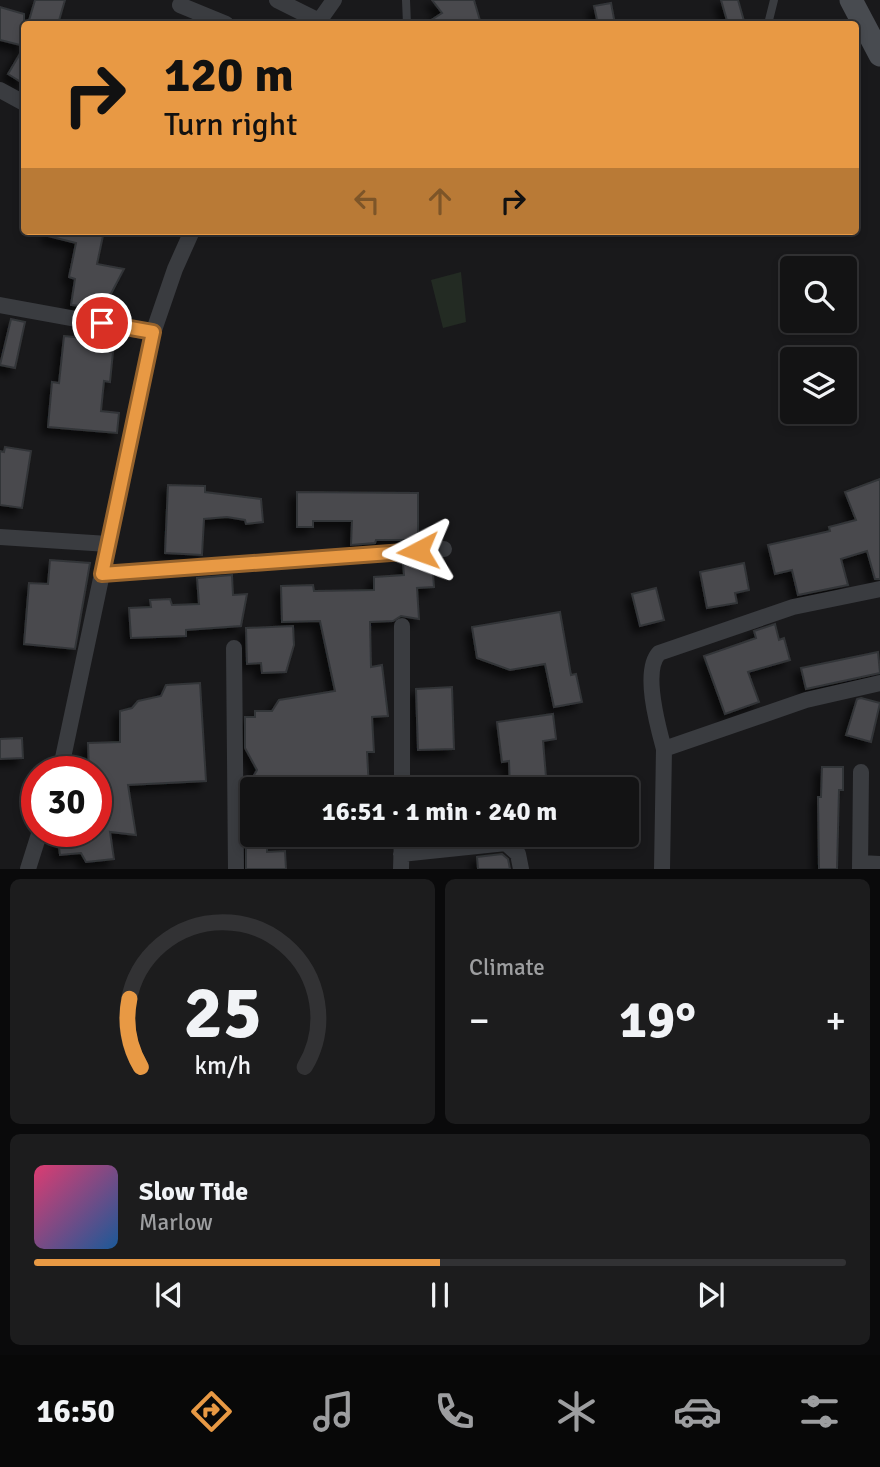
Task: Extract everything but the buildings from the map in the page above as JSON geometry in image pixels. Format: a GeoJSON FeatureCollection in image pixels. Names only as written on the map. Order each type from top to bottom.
{"type":"FeatureCollection","features":[{"type":"Feature","properties":{"kind":"main road"},"geometry":{"type":"LineString","coordinates":[[855,1],[880,55]]}},
{"type":"Feature","properties":{"kind":"street"},"geometry":{"type":"LineString","coordinates":[[277,0],[314,21]]}},
{"type":"Feature","properties":{"kind":"street"},"geometry":{"type":"LineString","coordinates":[[319,21],[334,0]]}},
{"type":"Feature","properties":{"kind":"street"},"geometry":{"type":"LineString","coordinates":[[180,5],[219,21]]}},
{"type":"Feature","properties":{"kind":"street"},"geometry":{"type":"LineString","coordinates":[[0,90],[21,101]]}},
{"type":"Feature","properties":{"kind":"street"},"geometry":{"type":"LineString","coordinates":[[63,756],[153,332],[174,269],[190,235]]}},
{"type":"Feature","properties":{"kind":"street"},"geometry":{"type":"LineString","coordinates":[[0,305],[153,332]]}},
{"type":"Feature","properties":{"kind":"street"},"geometry":{"type":"LineString","coordinates":[[0,537],[108,544]]}},
{"type":"Feature","properties":{"kind":"street"},"geometry":{"type":"LineString","coordinates":[[102,574],[444,549]]}},
{"type":"Feature","properties":{"kind":"street"},"geometry":{"type":"LineString","coordinates":[[662,869],[664,749],[658,733],[651,669],[659,653],[793,607],[880,589]]}},
{"type":"Feature","properties":{"kind":"street"},"geometry":{"type":"LineString","coordinates":[[402,626],[402,777]]}},
{"type":"Feature","properties":{"kind":"street"},"geometry":{"type":"LineString","coordinates":[[234,648],[236,869]]}},
{"type":"Feature","properties":{"kind":"street"},"geometry":{"type":"LineString","coordinates":[[664,749],[806,700],[880,683]]}},
{"type":"Feature","properties":{"kind":"street"},"geometry":{"type":"LineString","coordinates":[[861,772],[860,866],[880,864]]}},
{"type":"Feature","properties":{"kind":"street"},"geometry":{"type":"LineString","coordinates":[[401,861],[506,843],[518,854],[521,869]]}},
{"type":"Feature","properties":{"kind":"street"},"geometry":{"type":"LineString","coordinates":[[28,869],[35,847]]}},
{"type":"Feature","properties":{"kind":"lane"},"geometry":{"type":"LineString","coordinates":[[406,0],[407,21]]}},
{"type":"Feature","properties":{"kind":"lane"},"geometry":{"type":"LineString","coordinates":[[769,21],[774,0]]}},
{"type":"Feature","properties":{"kind":"shaded area"},"geometry":{"type":"Polygon","coordinates":[[[461,272],[466,322],[443,328],[431,280],[461,272]]]}},
{"type":"Feature","properties":{"kind":"route"},"geometry":{"type":"LineString","coordinates":[[102,323],[153,332],[102,574],[418,551]]}}]}
